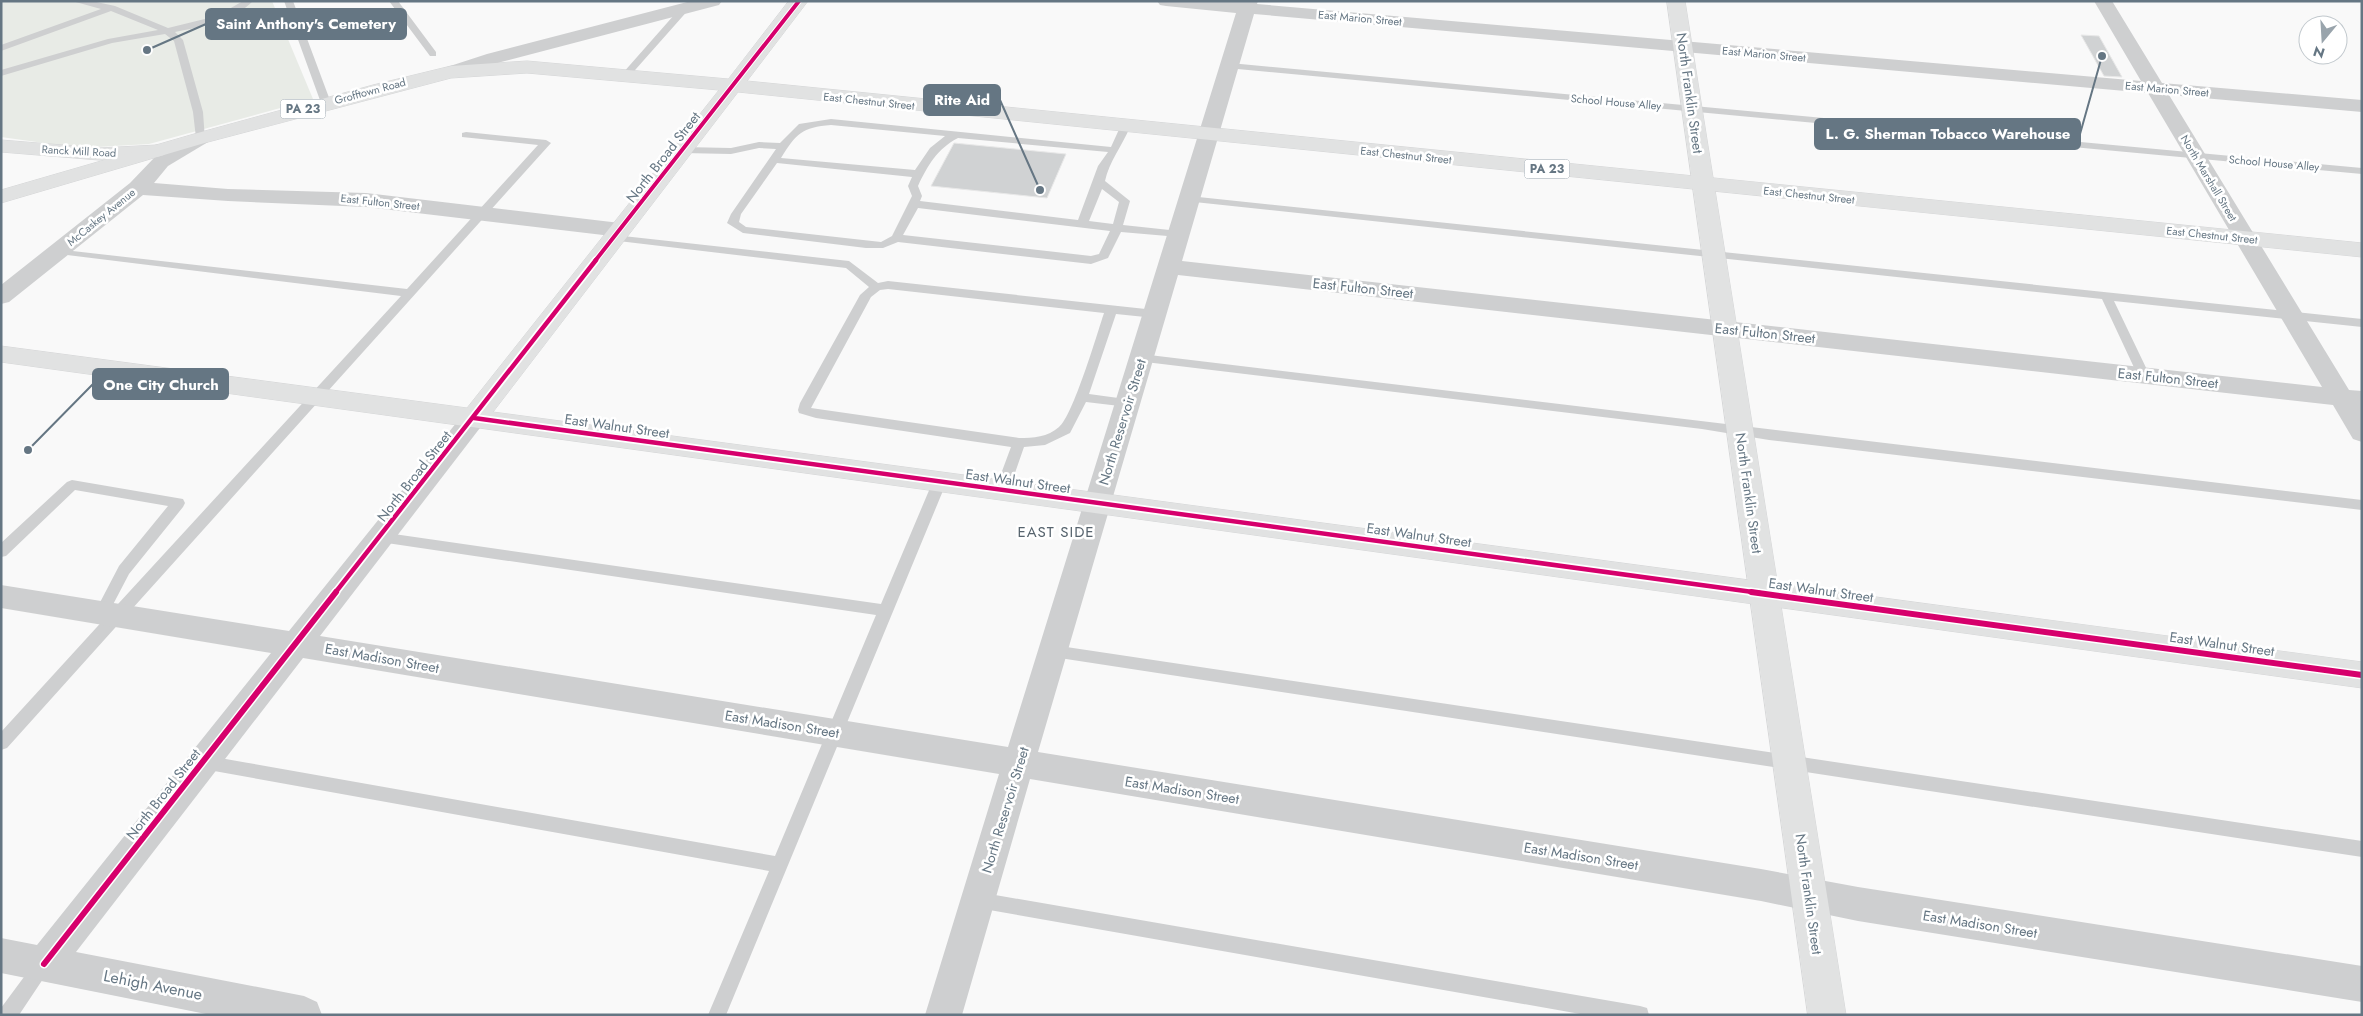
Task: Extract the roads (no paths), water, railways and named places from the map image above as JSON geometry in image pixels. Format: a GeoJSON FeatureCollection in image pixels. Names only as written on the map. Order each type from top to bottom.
{"type":"FeatureCollection","features":[{"type":"Feature","properties":{"kind":"main road","name":"North Broad Street"},"geometry":{"type":"LineString","coordinates":[[474,418],[799,1]]}},
{"type":"Feature","properties":{"kind":"main road","name":"North Franklin Street"},"geometry":{"type":"LineString","coordinates":[[1676,1],[1827,1015]]}},
{"type":"Feature","properties":{"kind":"main road","name":"East Chestnut Street"},"geometry":{"type":"LineString","coordinates":[[451,72],[487,68],[527,67],[625,76],[2362,250]]}},
{"type":"Feature","properties":{"kind":"main road","name":"Grofftown Road"},"geometry":{"type":"LineString","coordinates":[[1,197],[157,150],[326,103],[451,72]]}},
{"type":"Feature","properties":{"kind":"main road","name":"Ranck Mill Road"},"geometry":{"type":"LineString","coordinates":[[6,149],[99,154],[157,150]]}},
{"type":"Feature","properties":{"kind":"main road","name":"East Walnut Street"},"geometry":{"type":"LineString","coordinates":[[1,354],[2362,675]]}},
{"type":"Feature","properties":{"kind":"street","name":"Grofftown Road"},"geometry":{"type":"LineString","coordinates":[[451,72],[494,58],[712,1]]}},
{"type":"Feature","properties":{"kind":"street","name":"East Marion Street"},"geometry":{"type":"LineString","coordinates":[[1166,1],[1248,5],[1683,47],[2362,106]]}},
{"type":"Feature","properties":{"kind":"street","name":"North Marshall Street"},"geometry":{"type":"LineString","coordinates":[[2103,1],[2292,316],[2351,399],[2362,433]]}},
{"type":"Feature","properties":{"kind":"street","name":"North Reservoir Street"},"geometry":{"type":"LineString","coordinates":[[943,1015],[1248,5]]}},
{"type":"Feature","properties":{"kind":"street","name":"McCaskey Avenue"},"geometry":{"type":"LineString","coordinates":[[1,297],[138,188],[161,162],[201,138]]}},
{"type":"Feature","properties":{"kind":"street","name":"East Fulton Street"},"geometry":{"type":"LineString","coordinates":[[138,188],[228,195],[356,199],[482,214],[617,234]]}},
{"type":"Feature","properties":{"kind":"street","name":"East Fulton Street"},"geometry":{"type":"LineString","coordinates":[[1169,267],[2351,399]]}},
{"type":"Feature","properties":{"kind":"street","name":"North Broad Street"},"geometry":{"type":"LineString","coordinates":[[44,964],[474,418]]}},
{"type":"Feature","properties":{"kind":"street","name":"East Madison Street"},"geometry":{"type":"LineString","coordinates":[[1,596],[835,732],[1809,895],[2362,984]]}},
{"type":"Feature","properties":{"kind":"street","name":"Lehigh Avenue"},"geometry":{"type":"LineString","coordinates":[[1,955],[304,1015]]}},
{"type":"Feature","properties":{"kind":"lane"},"geometry":{"type":"LineString","coordinates":[[76,1],[112,8],[164,30],[178,40],[198,112],[201,138]]}},
{"type":"Feature","properties":{"kind":"lane"},"geometry":{"type":"LineString","coordinates":[[1,73],[110,42],[197,24],[229,15],[249,1]]}},
{"type":"Feature","properties":{"kind":"lane"},"geometry":{"type":"LineString","coordinates":[[288,1],[326,103]]}},
{"type":"Feature","properties":{"kind":"lane"},"geometry":{"type":"LineString","coordinates":[[392,1],[433,54]]}},
{"type":"Feature","properties":{"kind":"lane"},"geometry":{"type":"LineString","coordinates":[[1,48],[112,8]]}},
{"type":"Feature","properties":{"kind":"lane"},"geometry":{"type":"LineString","coordinates":[[625,76],[685,8]]}},
{"type":"Feature","properties":{"kind":"lane","name":"School House Alley"},"geometry":{"type":"LineString","coordinates":[[1230,66],[2362,171]]}},
{"type":"Feature","properties":{"kind":"lane"},"geometry":{"type":"LineString","coordinates":[[1099,182],[1125,201],[1117,228],[1104,256],[1090,260],[896,238],[883,244],[866,245],[743,230],[733,223],[736,214],[783,146],[796,129],[809,123],[831,122],[1115,150]]}},
{"type":"Feature","properties":{"kind":"lane"},"geometry":{"type":"LineString","coordinates":[[1082,224],[1099,182],[1103,166],[1115,150],[1125,127]]}},
{"type":"Feature","properties":{"kind":"lane"},"geometry":{"type":"LineString","coordinates":[[1,743],[110,613],[315,397],[546,144],[466,135]]}},
{"type":"Feature","properties":{"kind":"lane"},"geometry":{"type":"LineString","coordinates":[[896,238],[916,200],[913,186],[928,156],[940,142],[954,135]]}},
{"type":"Feature","properties":{"kind":"lane"},"geometry":{"type":"LineString","coordinates":[[683,150],[731,151],[759,146],[783,146]]}},
{"type":"Feature","properties":{"kind":"lane"},"geometry":{"type":"LineString","coordinates":[[774,160],[919,174]]}},
{"type":"Feature","properties":{"kind":"lane"},"geometry":{"type":"LineString","coordinates":[[1190,199],[2362,323]]}},
{"type":"Feature","properties":{"kind":"lane"},"geometry":{"type":"LineString","coordinates":[[916,200],[1082,224],[1179,234]]}},
{"type":"Feature","properties":{"kind":"lane"},"geometry":{"type":"LineString","coordinates":[[617,234],[850,265],[876,287]]}},
{"type":"Feature","properties":{"kind":"lane"},"geometry":{"type":"LineString","coordinates":[[59,251],[410,293]]}},
{"type":"Feature","properties":{"kind":"lane"},"geometry":{"type":"LineString","coordinates":[[1111,310],[1082,397],[1065,430],[1040,442],[1019,443],[816,414],[804,410],[806,403],[866,295],[876,287],[888,285],[1155,314]]}},
{"type":"Feature","properties":{"kind":"lane"},"geometry":{"type":"LineString","coordinates":[[2106,296],[2144,376]]}},
{"type":"Feature","properties":{"kind":"lane"},"geometry":{"type":"LineString","coordinates":[[1141,358],[2362,505]]}},
{"type":"Feature","properties":{"kind":"lane"},"geometry":{"type":"LineString","coordinates":[[1082,397],[1128,403]]}},
{"type":"Feature","properties":{"kind":"lane"},"geometry":{"type":"LineString","coordinates":[[1002,490],[1019,443]]}},
{"type":"Feature","properties":{"kind":"lane"},"geometry":{"type":"LineString","coordinates":[[717,1015],[940,481]]}},
{"type":"Feature","properties":{"kind":"lane"},"geometry":{"type":"LineString","coordinates":[[1,552],[72,484],[178,503],[124,570],[110,613]]}},
{"type":"Feature","properties":{"kind":"lane"},"geometry":{"type":"LineString","coordinates":[[380,537],[886,610]]}},
{"type":"Feature","properties":{"kind":"lane"},"geometry":{"type":"LineString","coordinates":[[1053,651],[2362,849]]}},
{"type":"Feature","properties":{"kind":"lane"},"geometry":{"type":"LineString","coordinates":[[203,762],[780,864]]}},
{"type":"Feature","properties":{"kind":"lane"},"geometry":{"type":"LineString","coordinates":[[978,900],[1640,1015]]}},
{"type":"Feature","properties":{"kind":"lane"},"geometry":{"type":"LineString","coordinates":[[8,1015],[44,964]]}},
{"type":"Feature","properties":{"kind":"place","name":"Saint Anthony's Cemetery"},"geometry":{"type":"Point","coordinates":[147,50]}},
{"type":"Feature","properties":{"kind":"place","name":"L. G. Sherman Tobacco Warehouse"},"geometry":{"type":"Point","coordinates":[2102,56]}},
{"type":"Feature","properties":{"kind":"place","name":"Rite Aid"},"geometry":{"type":"Point","coordinates":[1040,190]}},
{"type":"Feature","properties":{"kind":"place","name":"One City Church"},"geometry":{"type":"Point","coordinates":[28,450]}},
{"type":"Feature","properties":{"kind":"district","name":"EAST SIDE"},"geometry":{"type":"Point","coordinates":[1056,532]}}]}
